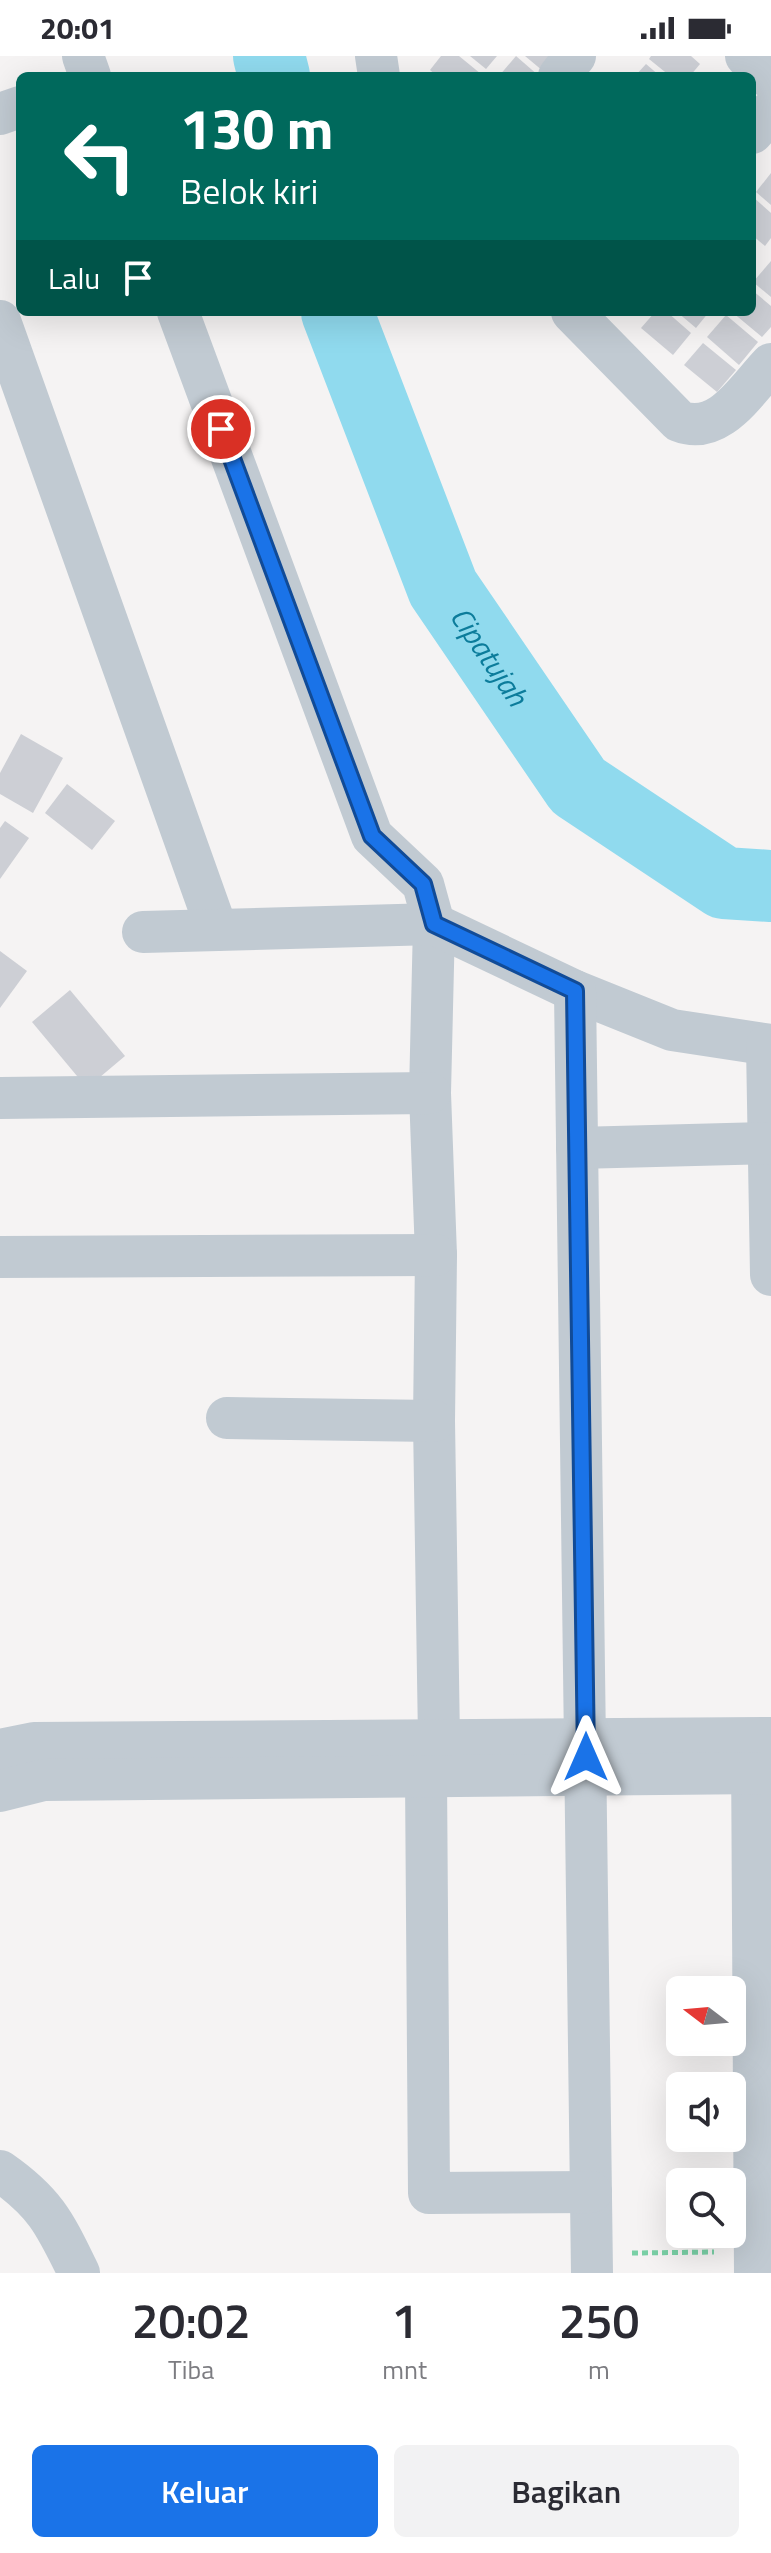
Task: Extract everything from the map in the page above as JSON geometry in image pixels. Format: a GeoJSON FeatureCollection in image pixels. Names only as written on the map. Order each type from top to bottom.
{"type":"FeatureCollection","features":[{"type":"Feature","properties":{"kind":"street"},"geometry":{"type":"LineString","coordinates":[[562,72],[575,56]]}},
{"type":"Feature","properties":{"kind":"street"},"geometry":{"type":"LineString","coordinates":[[746,56],[771,79]]}},
{"type":"Feature","properties":{"kind":"street"},"geometry":{"type":"LineString","coordinates":[[756,128],[771,111]]}},
{"type":"Feature","properties":{"kind":"street"},"geometry":{"type":"LineString","coordinates":[[179,316],[372,836],[423,884],[434,924],[430,1093],[436,1255],[429,2193],[591,2192]]}},
{"type":"Feature","properties":{"kind":"street"},"geometry":{"type":"LineString","coordinates":[[581,316],[679,421],[690,425],[702,427],[715,422],[771,364]]}},
{"type":"Feature","properties":{"kind":"street"},"geometry":{"type":"LineString","coordinates":[[0,321],[217,930]]}},
{"type":"Feature","properties":{"kind":"street"},"geometry":{"type":"LineString","coordinates":[[143,932],[434,924],[575,991],[672,1030],[769,1045],[771,1275]]}},
{"type":"Feature","properties":{"kind":"street"},"geometry":{"type":"LineString","coordinates":[[575,991],[592,2264]]}},
{"type":"Feature","properties":{"kind":"street"},"geometry":{"type":"LineString","coordinates":[[0,1098],[430,1093]]}},
{"type":"Feature","properties":{"kind":"street"},"geometry":{"type":"LineString","coordinates":[[577,1148],[769,1143]]}},
{"type":"Feature","properties":{"kind":"street"},"geometry":{"type":"LineString","coordinates":[[0,1257],[436,1255]]}},
{"type":"Feature","properties":{"kind":"street"},"geometry":{"type":"LineString","coordinates":[[227,1418],[434,1421]]}},
{"type":"Feature","properties":{"kind":"street"},"geometry":{"type":"LineString","coordinates":[[0,1750],[34,1743],[433,1758],[762,1755],[755,2262]]}},
{"type":"Feature","properties":{"kind":"street"},"geometry":{"type":"LineString","coordinates":[[0,1791],[44,1780],[433,1758]]}},
{"type":"Feature","properties":{"kind":"street"},"geometry":{"type":"LineString","coordinates":[[0,2171],[34,2196],[48,2212],[79,2273]]}},
{"type":"Feature","properties":{"kind":"path"},"geometry":{"type":"LineString","coordinates":[[592,2264],[755,2262]]}},
{"type":"Feature","properties":{"kind":"building"},"geometry":{"type":"Polygon","coordinates":[[[441,56],[459,56],[479,72],[432,72],[430,70],[441,56]]]}},
{"type":"Feature","properties":{"kind":"building"},"geometry":{"type":"Polygon","coordinates":[[[470,56],[497,56],[486,69],[470,56]]]}},
{"type":"Feature","properties":{"kind":"building"},"geometry":{"type":"Polygon","coordinates":[[[516,56],[534,72],[502,72],[516,56]]]}},
{"type":"Feature","properties":{"kind":"building"},"geometry":{"type":"Polygon","coordinates":[[[525,56],[571,56],[553,72],[544,72],[525,56]]]}},
{"type":"Feature","properties":{"kind":"building"},"geometry":{"type":"Polygon","coordinates":[[[651,56],[691,56],[700,64],[693,72],[665,72],[649,59],[651,56]]]}},
{"type":"Feature","properties":{"kind":"building"},"geometry":{"type":"Polygon","coordinates":[[[646,64],[655,72],[639,72],[646,64]]]}},
{"type":"Feature","properties":{"kind":"building"},"geometry":{"type":"Polygon","coordinates":[[[771,173],[771,205],[756,192],[771,173]]]}},
{"type":"Feature","properties":{"kind":"building"},"geometry":{"type":"Polygon","coordinates":[[[756,200],[771,213],[771,238],[765,246],[756,238],[756,200]]]}},
{"type":"Feature","properties":{"kind":"building"},"geometry":{"type":"Polygon","coordinates":[[[771,261],[771,297],[756,284],[756,278],[771,261]]]}},
{"type":"Feature","properties":{"kind":"building"},"geometry":{"type":"Polygon","coordinates":[[[756,293],[771,306],[771,327],[762,337],[737,316],[756,316],[756,293]]]}},
{"type":"Feature","properties":{"kind":"building"},"geometry":{"type":"Polygon","coordinates":[[[652,316],[672,316],[691,333],[673,355],[641,328],[652,316]]]}},
{"type":"Feature","properties":{"kind":"building"},"geometry":{"type":"Polygon","coordinates":[[[682,316],[706,316],[696,328],[682,316]]]}},
{"type":"Feature","properties":{"kind":"building"},"geometry":{"type":"Polygon","coordinates":[[[727,316],[758,342],[739,365],[707,337],[727,316]]]}},
{"type":"Feature","properties":{"kind":"building"},"geometry":{"type":"Polygon","coordinates":[[[703,343],[736,370],[717,392],[684,365],[703,343]]]}},
{"type":"Feature","properties":{"kind":"building"},"geometry":{"type":"Polygon","coordinates":[[[21,734],[63,758],[33,813],[0,794],[0,773],[21,734]]]}},
{"type":"Feature","properties":{"kind":"building"},"geometry":{"type":"Polygon","coordinates":[[[67,784],[115,821],[92,850],[45,813],[67,784]]]}},
{"type":"Feature","properties":{"kind":"building"},"geometry":{"type":"Polygon","coordinates":[[[5,821],[29,838],[0,879],[0,828],[5,821]]]}},
{"type":"Feature","properties":{"kind":"building"},"geometry":{"type":"Polygon","coordinates":[[[0,951],[27,971],[0,1008],[0,951]]]}},
{"type":"Feature","properties":{"kind":"building"},"geometry":{"type":"Polygon","coordinates":[[[70,990],[125,1056],[87,1088],[32,1022],[70,990]]]}},
{"type":"Feature","properties":{"kind":"waterway","name":"Cipatujah"},"geometry":{"type":"LineString","coordinates":[[269,56],[273,72]]}},
{"type":"Feature","properties":{"kind":"waterway","name":"Cipatujah"},"geometry":{"type":"LineString","coordinates":[[339,316],[443,588],[578,786],[724,883],[771,886]]}},
{"type":"Feature","properties":{"kind":"route"},"geometry":{"type":"LineString","coordinates":[[221,429],[372,836],[423,884],[434,924],[575,991],[586,1757]]}}]}
